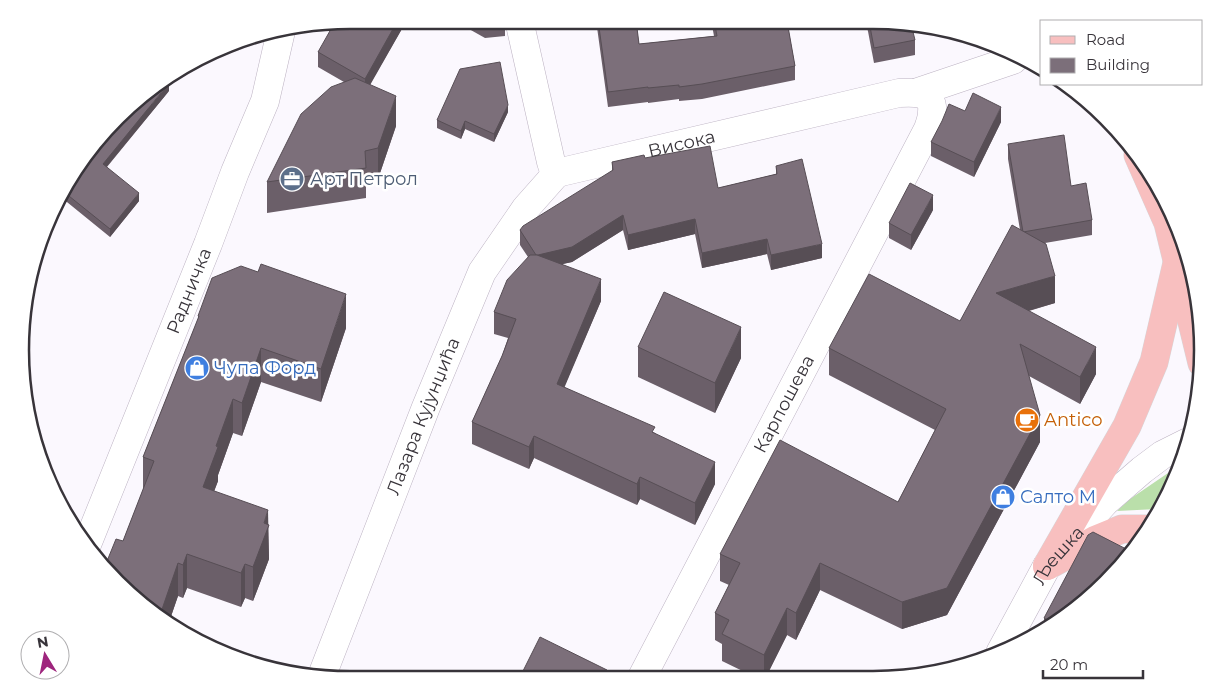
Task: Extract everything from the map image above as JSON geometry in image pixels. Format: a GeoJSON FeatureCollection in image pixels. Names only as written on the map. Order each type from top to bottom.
{"type":"FeatureCollection","features":[{"type":"Feature","properties":{"kind":"main road"},"geometry":{"type":"LineString","coordinates":[[1170,226],[1194,330]]}},
{"type":"Feature","properties":{"kind":"main road"},"geometry":{"type":"LineString","coordinates":[[1047,566],[1127,426],[1154,362],[1177,263]]}},
{"type":"Feature","properties":{"kind":"main road"},"geometry":{"type":"LineString","coordinates":[[1047,566],[1095,540],[1122,529],[1139,529]]}},
{"type":"Feature","properties":{"kind":"street"},"geometry":{"type":"LineString","coordinates":[[522,29],[551,162],[554,171],[557,173]]}},
{"type":"Feature","properties":{"kind":"street","name":"Радничка"},"geometry":{"type":"LineString","coordinates":[[90,538],[208,244],[238,164],[265,101],[280,37]]}},
{"type":"Feature","properties":{"kind":"street","name":"Висока"},"geometry":{"type":"LineString","coordinates":[[557,173],[899,93],[918,92],[1011,60]]}},
{"type":"Feature","properties":{"kind":"street","name":"Карпошева"},"geometry":{"type":"LineString","coordinates":[[645,671],[928,128],[932,106],[924,94],[918,92]]}},
{"type":"Feature","properties":{"kind":"street","name":"Лазара Кујунџића"},"geometry":{"type":"LineString","coordinates":[[324,671],[426,407],[482,272],[526,208],[557,173]]}},
{"type":"Feature","properties":{"kind":"street","name":"Љешка"},"geometry":{"type":"LineString","coordinates":[[1006,642],[1047,566],[1105,502],[1142,470],[1162,455],[1179,447]]}},
{"type":"Feature","properties":{"kind":"green space"},"geometry":{"type":"Polygon","coordinates":[[[1171,471],[1152,509],[1117,511],[1130,499],[1171,471]]]}},
{"type":"Feature","properties":{"kind":"building"},"geometry":{"type":"Polygon","coordinates":[[[331,29],[393,29],[365,79],[318,52],[331,29]]]}},
{"type":"Feature","properties":{"kind":"building"},"geometry":{"type":"Polygon","coordinates":[[[599,29],[637,29],[639,44],[717,36],[716,29],[788,29],[795,66],[702,84],[679,87],[679,85],[648,87],[608,92],[599,29]]]}},
{"type":"Feature","properties":{"kind":"building"},"geometry":{"type":"Polygon","coordinates":[[[870,29],[913,31],[915,40],[874,48],[870,29]]]}},
{"type":"Feature","properties":{"kind":"building"},"geometry":{"type":"Polygon","coordinates":[[[500,62],[508,105],[494,134],[465,121],[461,131],[437,120],[460,69],[500,62]]]}},
{"type":"Feature","properties":{"kind":"building"},"geometry":{"type":"Polygon","coordinates":[[[355,78],[396,96],[378,148],[365,151],[366,168],[267,182],[301,114],[331,87],[355,78]]]}},
{"type":"Feature","properties":{"kind":"building"},"geometry":{"type":"Polygon","coordinates":[[[165,87],[103,164],[139,193],[110,229],[69,196],[95,154],[108,138],[138,108],[165,87]]]}},
{"type":"Feature","properties":{"kind":"building"},"geometry":{"type":"Polygon","coordinates":[[[973,93],[1001,107],[974,162],[931,142],[949,104],[965,111],[973,93]]]}},
{"type":"Feature","properties":{"kind":"building"},"geometry":{"type":"Polygon","coordinates":[[[1064,135],[1071,186],[1086,183],[1092,220],[1023,232],[1008,144],[1064,135]]]}},
{"type":"Feature","properties":{"kind":"building"},"geometry":{"type":"Polygon","coordinates":[[[710,146],[718,188],[777,174],[776,166],[802,159],[822,244],[771,255],[767,239],[702,253],[695,219],[628,235],[623,215],[572,247],[536,255],[520,230],[523,226],[613,170],[612,162],[644,155],[645,158],[710,146]]]}},
{"type":"Feature","properties":{"kind":"building"},"geometry":{"type":"Polygon","coordinates":[[[910,183],[933,195],[911,235],[889,223],[910,183]]]}},
{"type":"Feature","properties":{"kind":"building"},"geometry":{"type":"Polygon","coordinates":[[[1012,225],[1046,244],[1055,276],[996,293],[1096,347],[1080,377],[1020,344],[1040,415],[947,588],[902,602],[820,563],[796,613],[787,608],[764,655],[722,634],[729,620],[715,613],[740,563],[720,554],[780,440],[898,502],[946,409],[829,348],[869,274],[960,321],[1012,225]]]}},
{"type":"Feature","properties":{"kind":"building"},"geometry":{"type":"Polygon","coordinates":[[[530,255],[537,255],[601,279],[557,384],[655,427],[652,432],[715,462],[695,503],[640,477],[637,484],[534,436],[529,447],[472,422],[502,356],[516,319],[494,312],[507,280],[530,255]]]}},
{"type":"Feature","properties":{"kind":"building"},"geometry":{"type":"Polygon","coordinates":[[[261,264],[346,294],[321,369],[261,348],[242,403],[233,399],[216,446],[218,447],[203,487],[268,510],[264,523],[269,525],[253,567],[245,564],[241,573],[187,554],[183,565],[178,563],[162,610],[138,592],[107,561],[116,539],[123,541],[154,461],[143,457],[199,316],[212,278],[241,266],[258,272],[261,264]]]}},
{"type":"Feature","properties":{"kind":"building"},"geometry":{"type":"Polygon","coordinates":[[[664,292],[741,327],[715,383],[638,347],[664,292]]]}},
{"type":"Feature","properties":{"kind":"building"},"geometry":{"type":"Polygon","coordinates":[[[1093,532],[1126,549],[1085,592],[1047,620],[1044,618],[1088,535],[1093,532]]]}},
{"type":"Feature","properties":{"kind":"building"},"geometry":{"type":"Polygon","coordinates":[[[540,637],[607,670],[607,671],[523,671],[540,637]]]}},
{"type":"Feature","properties":{"kind":"place","name":"Арт Петрол"},"geometry":{"type":"Point","coordinates":[292,179]}},
{"type":"Feature","properties":{"kind":"place","name":"Чупа Форд"},"geometry":{"type":"Point","coordinates":[197,368]}},
{"type":"Feature","properties":{"kind":"place","name":"Antico"},"geometry":{"type":"Point","coordinates":[1027,420]}},
{"type":"Feature","properties":{"kind":"place","name":"Салто М"},"geometry":{"type":"Point","coordinates":[1003,497]}}]}
